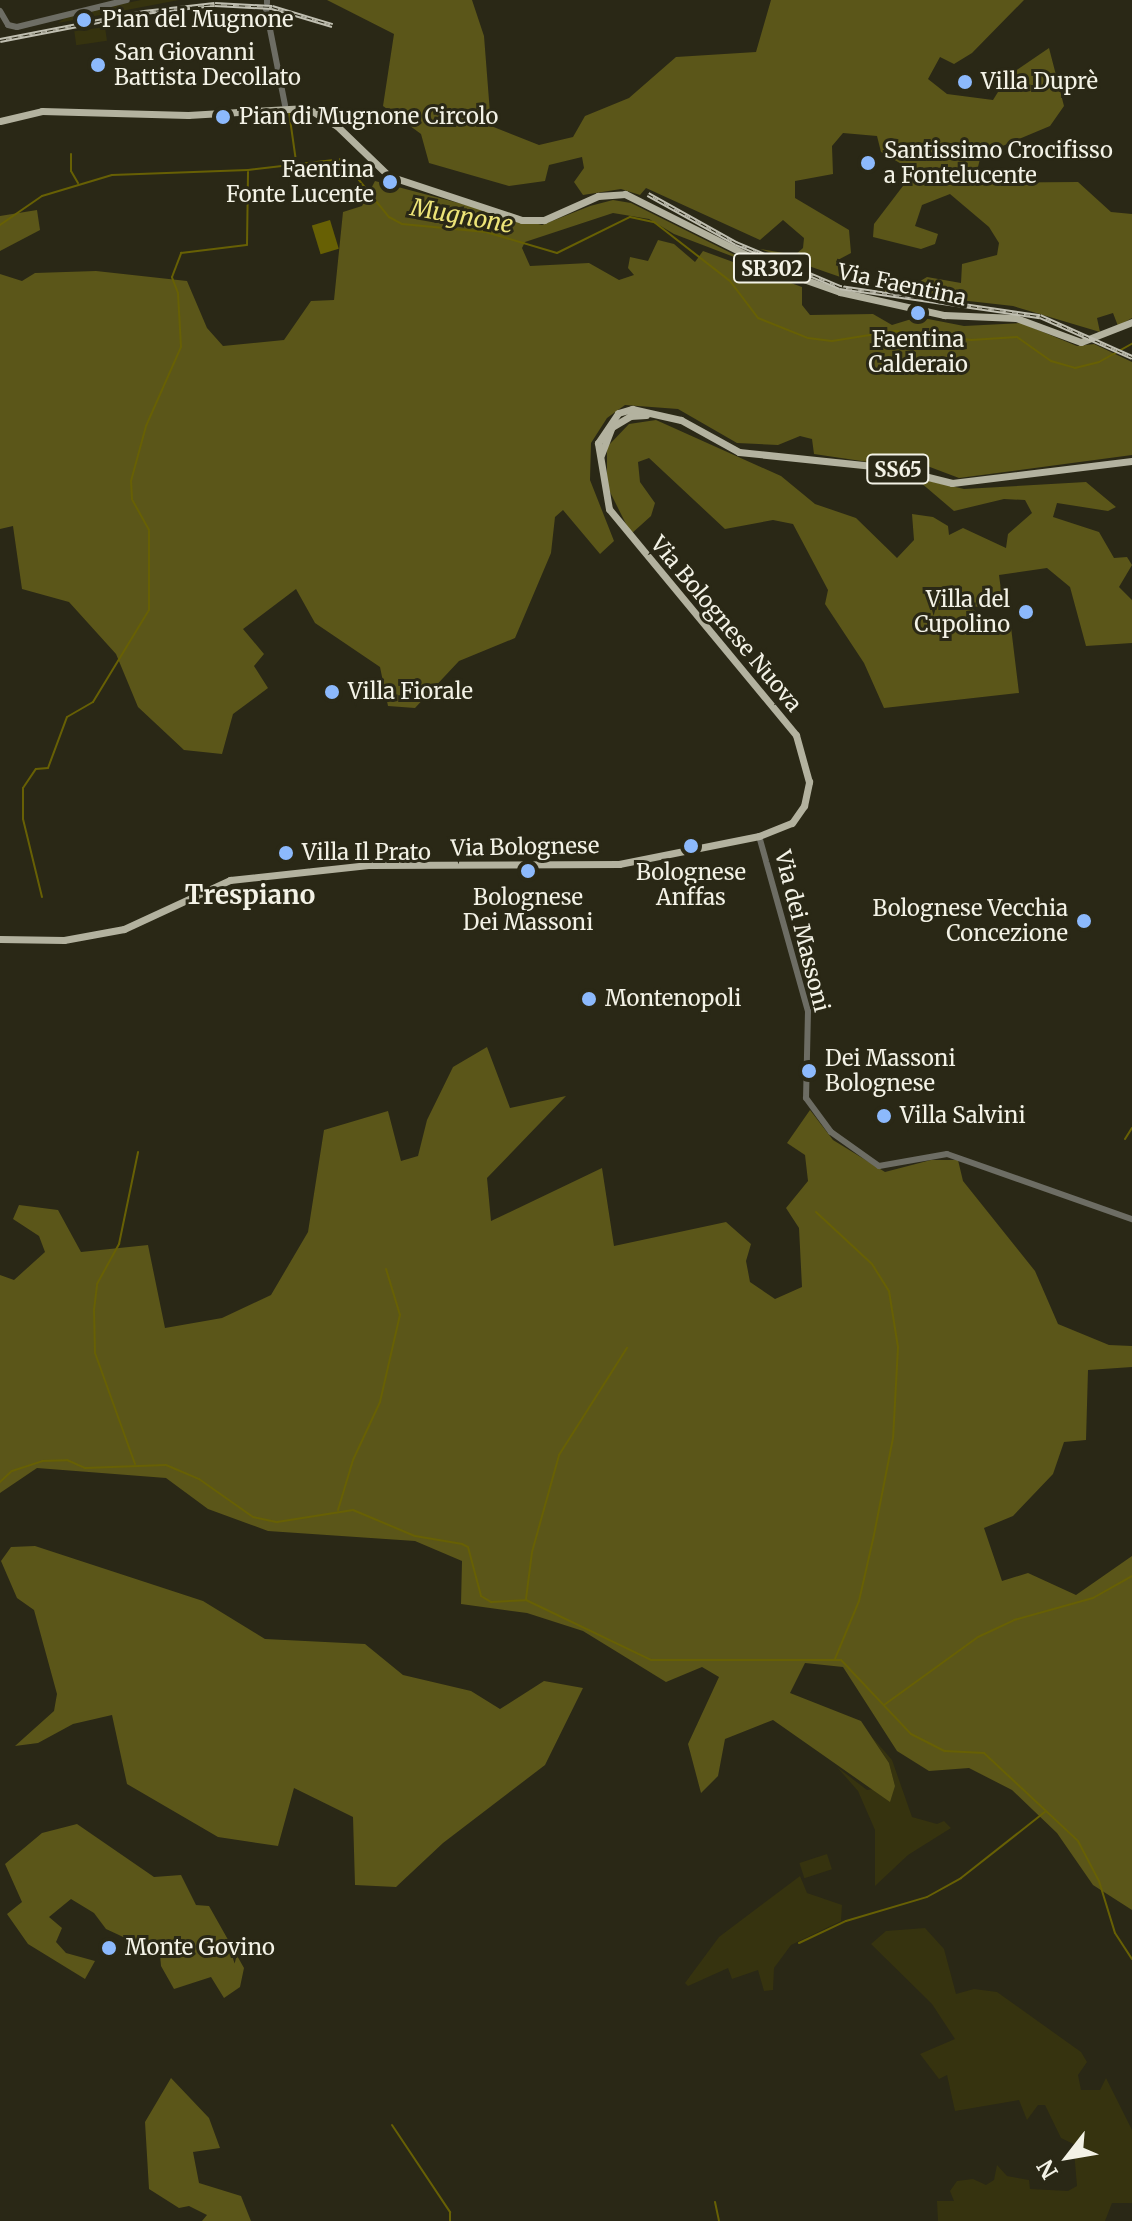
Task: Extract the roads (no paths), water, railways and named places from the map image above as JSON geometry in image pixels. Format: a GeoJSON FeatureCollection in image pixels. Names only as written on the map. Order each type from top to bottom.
{"type":"FeatureCollection","features":[{"type":"Feature","properties":{"kind":"main road","name":"Via Faentina"},"geometry":{"type":"LineString","coordinates":[[0,121],[42,111],[188,115],[285,105],[315,110],[389,176],[522,220],[544,220],[598,196],[625,194],[775,269],[840,292],[944,315],[1028,320],[1081,342],[1132,322]]}},
{"type":"Feature","properties":{"kind":"main road","name":"Via Bolognese Nuova"},"geometry":{"type":"LineString","coordinates":[[773,833],[796,819],[807,793],[808,770],[796,735],[618,526],[599,477],[603,442],[620,421],[636,415],[672,418],[699,427],[739,452],[892,468],[952,483],[1132,461]]}},
{"type":"Feature","properties":{"kind":"main road","name":"Via Bolognese"},"geometry":{"type":"LineString","coordinates":[[0,939],[64,940],[124,929],[230,880],[372,865],[591,866],[773,833]]}},
{"type":"Feature","properties":{"kind":"street"},"geometry":{"type":"LineString","coordinates":[[0,12],[8,25],[17,27],[127,0]]}},
{"type":"Feature","properties":{"kind":"street"},"geometry":{"type":"LineString","coordinates":[[267,4],[265,23],[285,105]]}},
{"type":"Feature","properties":{"kind":"street","name":"Via dei Massoni"},"geometry":{"type":"LineString","coordinates":[[759,836],[808,1011],[806,1098],[831,1132],[879,1166],[947,1154],[1132,1219]]}},
{"type":"Feature","properties":{"kind":"waterway"},"geometry":{"type":"LineString","coordinates":[[289,112],[296,161]]}},
{"type":"Feature","properties":{"kind":"waterway"},"geometry":{"type":"LineString","coordinates":[[71,154],[71,171],[78,183]]}},
{"type":"Feature","properties":{"kind":"waterway","name":"Mugnone"},"geometry":{"type":"LineString","coordinates":[[0,225],[42,196],[112,175],[248,170],[342,159],[389,217],[402,224],[486,232],[557,253],[630,217],[654,222],[730,281],[758,318],[808,338],[832,341],[895,331],[971,340],[1017,337],[1051,361],[1075,368],[1099,362],[1132,344]]}},
{"type":"Feature","properties":{"kind":"waterway"},"geometry":{"type":"LineString","coordinates":[[42,897],[23,819],[23,788],[36,769],[48,768],[67,717],[93,702],[149,610],[149,530],[132,499],[131,481],[146,426],[181,347],[178,293],[172,277],[181,253],[247,245],[248,172]]}},
{"type":"Feature","properties":{"kind":"waterway"},"geometry":{"type":"LineString","coordinates":[[1125,1139],[1132,1128]]}},
{"type":"Feature","properties":{"kind":"waterway"},"geometry":{"type":"LineString","coordinates":[[135,1464],[95,1353],[94,1310],[97,1284],[119,1244],[138,1152]]}},
{"type":"Feature","properties":{"kind":"waterway"},"geometry":{"type":"LineString","coordinates":[[816,1212],[872,1264],[889,1291],[898,1347],[893,1438],[874,1535],[859,1601],[835,1659]]}},
{"type":"Feature","properties":{"kind":"waterway"},"geometry":{"type":"LineString","coordinates":[[338,1510],[353,1460],[380,1402],[400,1315],[386,1269]]}},
{"type":"Feature","properties":{"kind":"waterway"},"geometry":{"type":"LineString","coordinates":[[526,1599],[532,1552],[559,1455],[627,1348]]}},
{"type":"Feature","properties":{"kind":"waterway"},"geometry":{"type":"LineString","coordinates":[[0,1482],[12,1471],[42,1461],[67,1460],[85,1468],[166,1465],[199,1479],[253,1517],[277,1522],[353,1510],[415,1536],[462,1544],[468,1547],[481,1596],[491,1602],[526,1600],[651,1660],[841,1660],[911,1734],[945,1751],[984,1753],[1078,1841],[1099,1881],[1115,1933],[1132,1959]]}},
{"type":"Feature","properties":{"kind":"waterway"},"geometry":{"type":"LineString","coordinates":[[884,1705],[978,1637],[1014,1620],[1093,1598],[1132,1576]]}},
{"type":"Feature","properties":{"kind":"waterway"},"geometry":{"type":"LineString","coordinates":[[799,1943],[846,1921],[927,1897],[961,1878],[1045,1812]]}},
{"type":"Feature","properties":{"kind":"waterway"},"geometry":{"type":"LineString","coordinates":[[392,2125],[450,2212],[450,2221]]}},
{"type":"Feature","properties":{"kind":"waterway"},"geometry":{"type":"LineString","coordinates":[[715,2202],[719,2221]]}},
{"type":"Feature","properties":{"kind":"railway"},"geometry":{"type":"LineString","coordinates":[[0,40],[144,12],[215,4],[272,7],[332,25]]}},
{"type":"Feature","properties":{"kind":"railway"},"geometry":{"type":"LineString","coordinates":[[648,194],[736,243],[840,287],[1040,316],[1132,357]]}},
{"type":"Feature","properties":{"kind":"place","name":"Pian del Mugnone"},"geometry":{"type":"Point","coordinates":[84,20]}},
{"type":"Feature","properties":{"kind":"place","name":"San Giovanni Battista Decollato"},"geometry":{"type":"Point","coordinates":[98,65]}},
{"type":"Feature","properties":{"kind":"place","name":"Villa Duprè"},"geometry":{"type":"Point","coordinates":[965,82]}},
{"type":"Feature","properties":{"kind":"place","name":"Pian di Mugnone Circolo"},"geometry":{"type":"Point","coordinates":[223,117]}},
{"type":"Feature","properties":{"kind":"place","name":"Santissimo Crocifisso a Fontelucente"},"geometry":{"type":"Point","coordinates":[868,163]}},
{"type":"Feature","properties":{"kind":"place","name":"Faentina Fonte Lucente"},"geometry":{"type":"Point","coordinates":[390,182]}},
{"type":"Feature","properties":{"kind":"place","name":"Faentina Calderaio"},"geometry":{"type":"Point","coordinates":[918,313]}},
{"type":"Feature","properties":{"kind":"place","name":"Villa del Cupolino"},"geometry":{"type":"Point","coordinates":[1026,612]}},
{"type":"Feature","properties":{"kind":"place","name":"Villa Fiorale"},"geometry":{"type":"Point","coordinates":[332,692]}},
{"type":"Feature","properties":{"kind":"place","name":"Bolognese Anffas"},"geometry":{"type":"Point","coordinates":[691,846]}},
{"type":"Feature","properties":{"kind":"place","name":"Villa Il Prato"},"geometry":{"type":"Point","coordinates":[286,853]}},
{"type":"Feature","properties":{"kind":"place","name":"Bolognese Dei Massoni"},"geometry":{"type":"Point","coordinates":[528,871]}},
{"type":"Feature","properties":{"kind":"place","name":"Bolognese Vecchia Concezione"},"geometry":{"type":"Point","coordinates":[1084,921]}},
{"type":"Feature","properties":{"kind":"place","name":"Montenopoli"},"geometry":{"type":"Point","coordinates":[589,999]}},
{"type":"Feature","properties":{"kind":"place","name":"Dei Massoni Bolognese"},"geometry":{"type":"Point","coordinates":[809,1071]}},
{"type":"Feature","properties":{"kind":"place","name":"Villa Salvini"},"geometry":{"type":"Point","coordinates":[884,1116]}},
{"type":"Feature","properties":{"kind":"place","name":"Monte Govino"},"geometry":{"type":"Point","coordinates":[109,1948]}},
{"type":"Feature","properties":{"kind":"district","name":"Trespiano"},"geometry":{"type":"Point","coordinates":[250,895]}}]}
